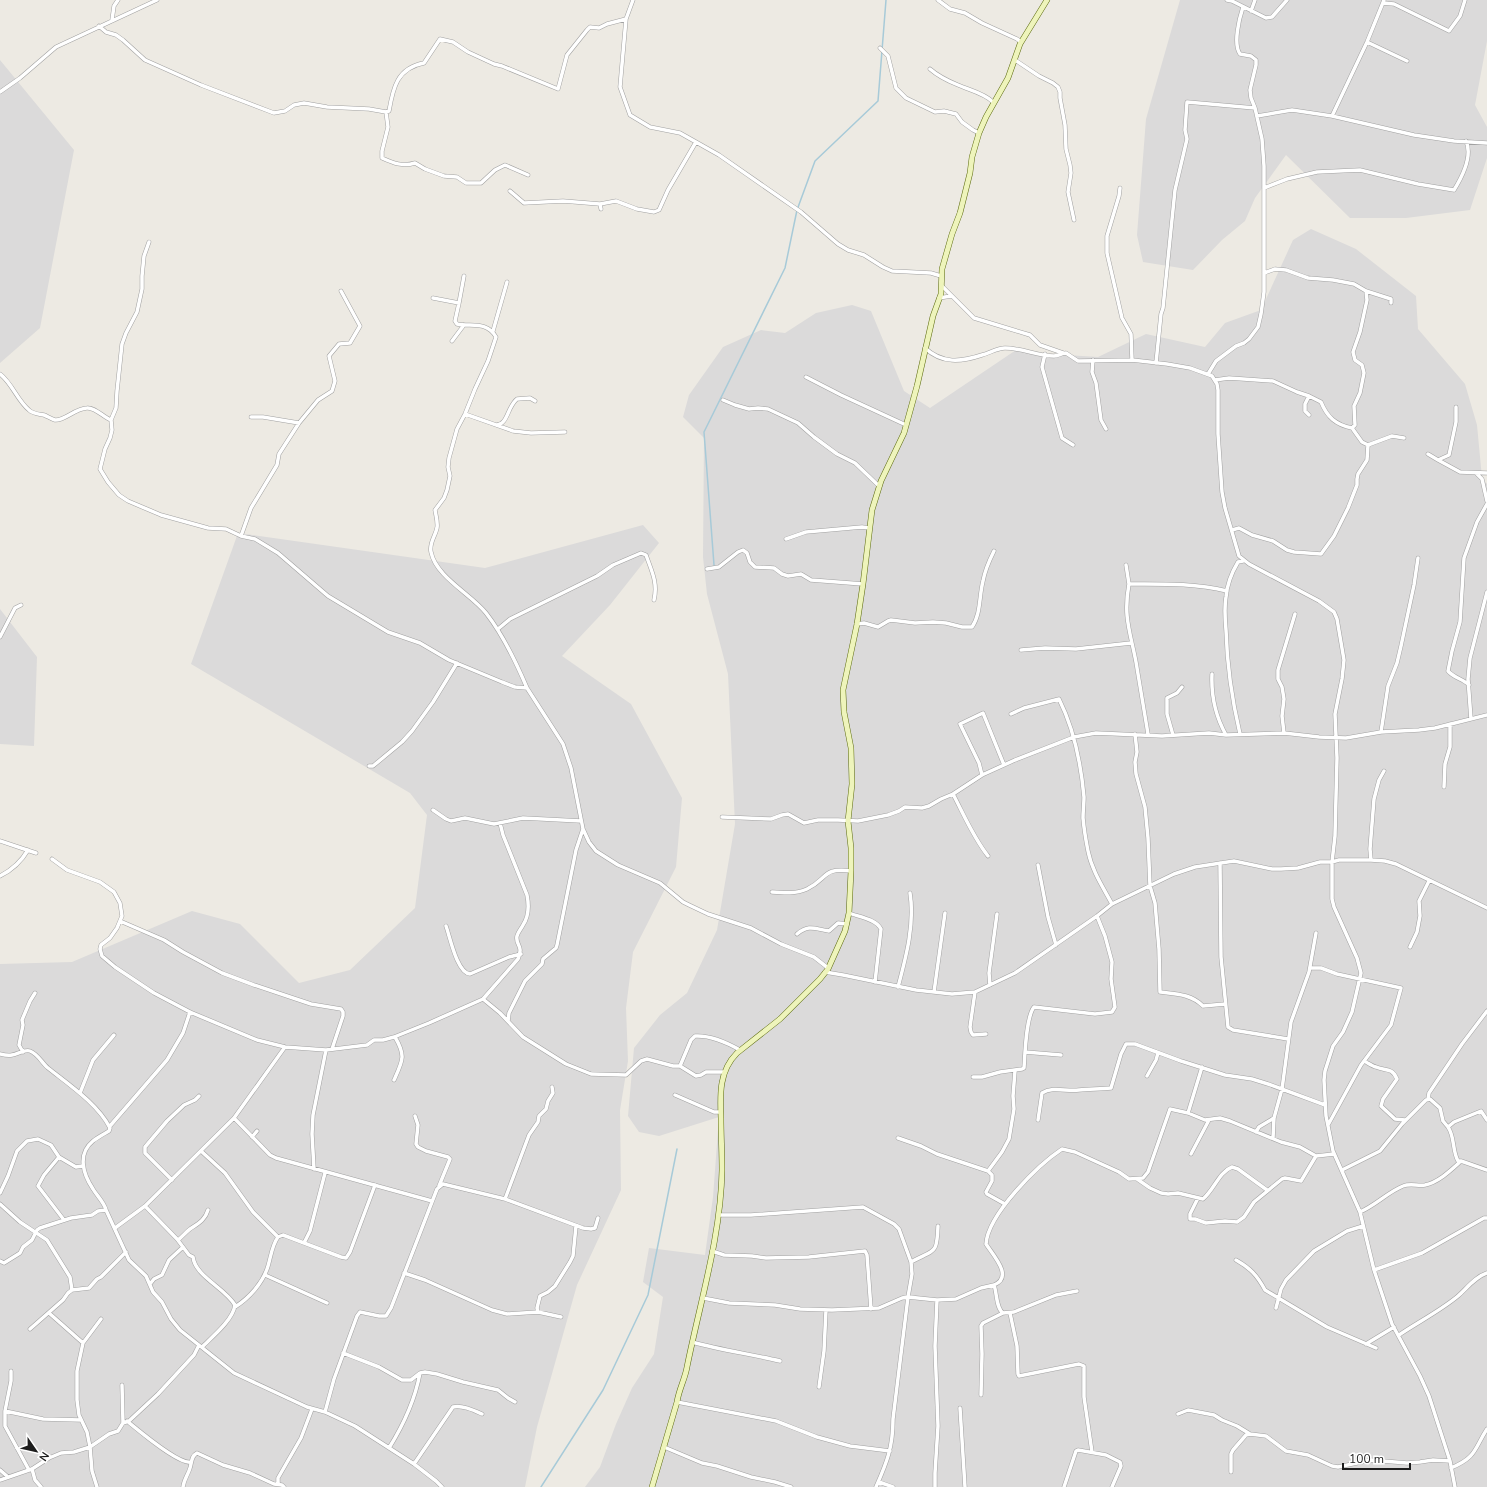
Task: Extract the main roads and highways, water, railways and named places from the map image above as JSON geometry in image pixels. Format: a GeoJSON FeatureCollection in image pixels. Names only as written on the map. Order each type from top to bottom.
{"type":"FeatureCollection","features":[{"type":"Feature","properties":{"kind":"waterway"},"geometry":{"type":"LineString","coordinates":[[714,565],[704,432],[785,268],[797,210],[815,161],[878,101],[886,0]]}},
{"type":"Feature","properties":{"kind":"waterway"},"geometry":{"type":"LineString","coordinates":[[541,1487],[603,1390],[648,1295],[677,1149]]}}]}
